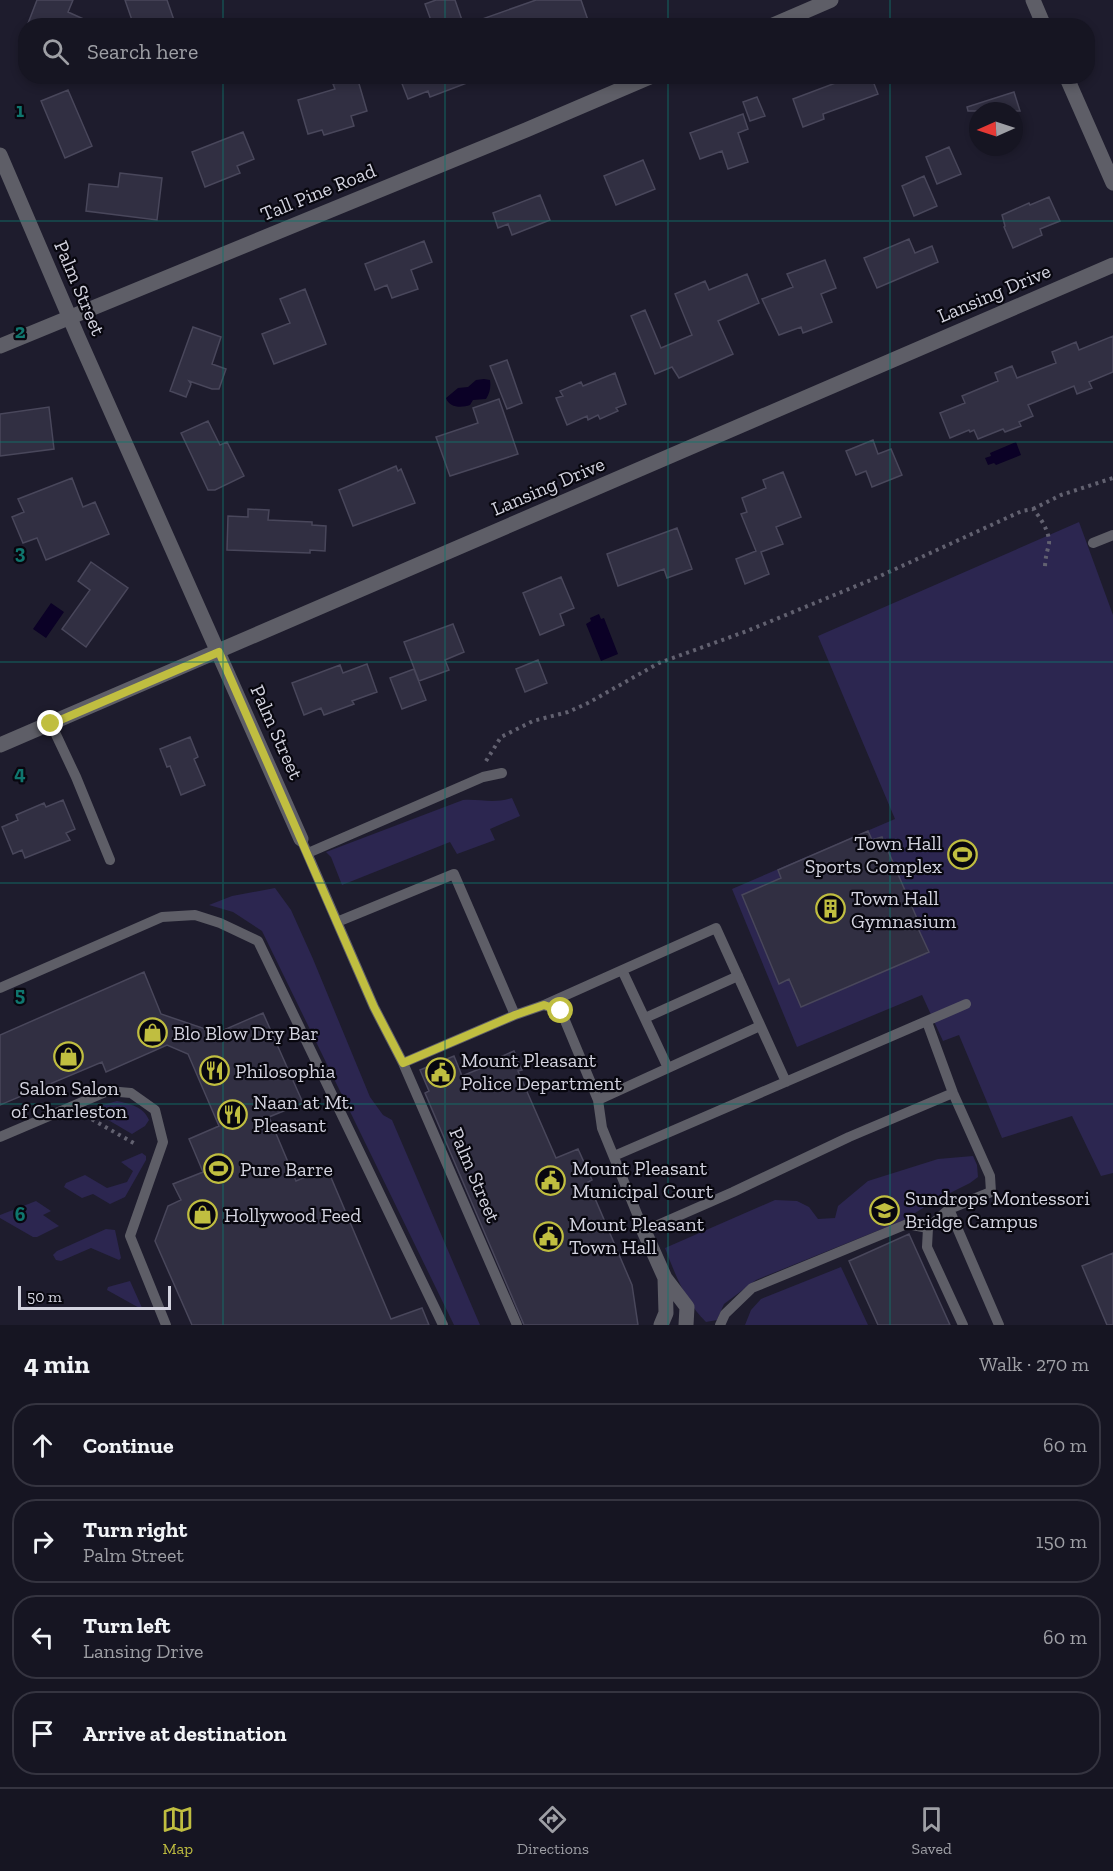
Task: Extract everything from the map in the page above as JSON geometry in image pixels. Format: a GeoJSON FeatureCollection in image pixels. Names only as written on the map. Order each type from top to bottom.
{"type":"FeatureCollection","features":[{"type":"Feature","properties":{"kind":"street"},"geometry":{"type":"LineString","coordinates":[[789,18],[831,0]]}},
{"type":"Feature","properties":{"kind":"street"},"geometry":{"type":"LineString","coordinates":[[1033,0],[1041,18]]}},
{"type":"Feature","properties":{"kind":"street","name":"Tall Pine Road"},"geometry":{"type":"LineString","coordinates":[[0,346],[633,84]]}},
{"type":"Feature","properties":{"kind":"street"},"geometry":{"type":"LineString","coordinates":[[1070,84],[1113,183]]}},
{"type":"Feature","properties":{"kind":"street","name":"Palm Street"},"geometry":{"type":"LineString","coordinates":[[0,154],[69,317],[301,839]]}},
{"type":"Feature","properties":{"kind":"street","name":"Lansing Drive"},"geometry":{"type":"LineString","coordinates":[[0,745],[1113,265]]}},
{"type":"Feature","properties":{"kind":"street"},"geometry":{"type":"LineString","coordinates":[[644,1231],[665,1278],[687,1307],[686,1325]]}},
{"type":"Feature","properties":{"kind":"street"},"geometry":{"type":"LineString","coordinates":[[661,1325],[666,1312],[665,1278]]}},
{"type":"Feature","properties":{"kind":"lane"},"geometry":{"type":"LineString","coordinates":[[1093,543],[1113,535]]}},
{"type":"Feature","properties":{"kind":"lane"},"geometry":{"type":"LineString","coordinates":[[51,724],[76,777],[110,860]]}},
{"type":"Feature","properties":{"kind":"lane"},"geometry":{"type":"LineString","coordinates":[[308,853],[483,777],[502,773]]}},
{"type":"Feature","properties":{"kind":"lane","name":"Palm Street"},"geometry":{"type":"LineString","coordinates":[[301,839],[374,1007],[403,1063],[517,1325]]}},
{"type":"Feature","properties":{"kind":"lane"},"geometry":{"type":"LineString","coordinates":[[337,921],[454,874],[515,1015]]}},
{"type":"Feature","properties":{"kind":"lane"},"geometry":{"type":"LineString","coordinates":[[0,988],[162,917],[195,915],[220,923],[258,941],[443,1325]]}},
{"type":"Feature","properties":{"kind":"lane"},"geometry":{"type":"LineString","coordinates":[[403,1063],[544,1005],[716,928],[786,1082]]}},
{"type":"Feature","properties":{"kind":"lane"},"geometry":{"type":"LineString","coordinates":[[622,970],[668,1068]]}},
{"type":"Feature","properties":{"kind":"lane"},"geometry":{"type":"LineString","coordinates":[[645,1018],[738,976]]}},
{"type":"Feature","properties":{"kind":"lane"},"geometry":{"type":"LineString","coordinates":[[614,1156],[966,1004]]}},
{"type":"Feature","properties":{"kind":"lane"},"geometry":{"type":"LineString","coordinates":[[544,1005],[561,1011],[598,1100],[602,1128],[644,1231],[849,1137],[953,1093]]}},
{"type":"Feature","properties":{"kind":"lane"},"geometry":{"type":"LineString","coordinates":[[927,1022],[953,1093],[990,1176],[991,1192],[949,1209],[928,1228],[927,1247],[963,1325]]}},
{"type":"Feature","properties":{"kind":"lane"},"geometry":{"type":"LineString","coordinates":[[598,1100],[760,1026]]}},
{"type":"Feature","properties":{"kind":"lane"},"geometry":{"type":"LineString","coordinates":[[0,1137],[108,1091],[131,1093],[155,1110],[163,1142],[130,1236],[166,1325]]}},
{"type":"Feature","properties":{"kind":"lane"},"geometry":{"type":"LineString","coordinates":[[949,1209],[999,1325]]}},
{"type":"Feature","properties":{"kind":"lane"},"geometry":{"type":"LineString","coordinates":[[720,1325],[724,1314],[752,1288],[907,1224],[928,1228]]}},
{"type":"Feature","properties":{"kind":"path"},"geometry":{"type":"LineString","coordinates":[[483,777],[486,761],[501,737],[533,721],[568,712],[659,663],[747,631],[878,578],[1060,495],[1113,478]]}},
{"type":"Feature","properties":{"kind":"path"},"geometry":{"type":"LineString","coordinates":[[1033,509],[1040,517],[1048,536],[1045,568]]}},
{"type":"Feature","properties":{"kind":"path"},"geometry":{"type":"LineString","coordinates":[[84,1101],[88,1117],[137,1145]]}},
{"type":"Feature","properties":{"kind":"shaded area"},"geometry":{"type":"Polygon","coordinates":[[[476,380],[490,380],[486,399],[473,400],[470,405],[463,407],[450,404],[446,398],[458,388],[468,387],[476,380]]]}},
{"type":"Feature","properties":{"kind":"shaded area"},"geometry":{"type":"Polygon","coordinates":[[[1016,442],[1021,455],[996,465],[994,463],[988,465],[985,458],[991,456],[990,453],[1016,442]]]}},
{"type":"Feature","properties":{"kind":"shaded area","name":"Town Hall Sports Complex"},"geometry":{"type":"Polygon","coordinates":[[[1079,522],[1113,615],[1113,1173],[1101,1176],[1072,1116],[1002,1138],[959,1035],[943,1041],[922,995],[797,1047],[732,889],[895,819],[818,636],[1079,522]]]}},
{"type":"Feature","properties":{"kind":"shaded area"},"geometry":{"type":"Polygon","coordinates":[[[51,603],[64,612],[46,638],[33,629],[51,603]]]}},
{"type":"Feature","properties":{"kind":"shaded area"},"geometry":{"type":"Polygon","coordinates":[[[599,614],[601,619],[604,618],[618,654],[601,661],[586,624],[591,621],[590,618],[599,614]]]}},
{"type":"Feature","properties":{"kind":"shaded area"},"geometry":{"type":"Polygon","coordinates":[[[512,798],[520,816],[490,829],[495,840],[457,854],[450,842],[342,885],[331,857],[326,852],[463,800],[493,801],[512,798]]]}},
{"type":"Feature","properties":{"kind":"shaded area"},"geometry":{"type":"Polygon","coordinates":[[[275,888],[291,910],[370,1097],[383,1115],[392,1120],[480,1325],[454,1325],[262,931],[233,912],[209,905],[232,896],[275,888]]]}},
{"type":"Feature","properties":{"kind":"shaded area"},"geometry":{"type":"Polygon","coordinates":[[[117,1101],[136,1106],[143,1112],[149,1120],[145,1126],[132,1134],[98,1114],[96,1110],[99,1106],[117,1101]]]}},
{"type":"Feature","properties":{"kind":"shaded area"},"geometry":{"type":"Polygon","coordinates":[[[142,1153],[146,1156],[146,1160],[125,1197],[110,1204],[93,1194],[82,1198],[64,1187],[66,1183],[85,1175],[107,1188],[127,1182],[133,1171],[121,1162],[142,1153]]]}},
{"type":"Feature","properties":{"kind":"shaded area"},"geometry":{"type":"Polygon","coordinates":[[[973,1156],[977,1165],[978,1177],[970,1183],[934,1201],[904,1220],[756,1280],[724,1304],[717,1320],[706,1322],[693,1306],[677,1278],[665,1248],[775,1200],[797,1201],[809,1207],[818,1219],[835,1218],[838,1206],[868,1181],[938,1159],[973,1156]]]}},
{"type":"Feature","properties":{"kind":"shaded area"},"geometry":{"type":"Polygon","coordinates":[[[36,1201],[51,1211],[43,1215],[59,1226],[33,1237],[0,1218],[0,1215],[36,1201]]]}},
{"type":"Feature","properties":{"kind":"shaded area"},"geometry":{"type":"Polygon","coordinates":[[[106,1229],[115,1230],[121,1258],[119,1260],[91,1248],[61,1261],[56,1260],[53,1255],[57,1251],[106,1229]]]}},
{"type":"Feature","properties":{"kind":"shaded area"},"geometry":{"type":"Polygon","coordinates":[[[841,1267],[868,1325],[745,1325],[751,1310],[761,1299],[841,1267]]]}},
{"type":"Feature","properties":{"kind":"shaded area"},"geometry":{"type":"Polygon","coordinates":[[[130,1281],[143,1310],[107,1290],[108,1287],[130,1281]]]}},
{"type":"Feature","properties":{"kind":"building"},"geometry":{"type":"Polygon","coordinates":[[[37,0],[73,0],[68,12],[81,18],[30,18],[37,0]]]}},
{"type":"Feature","properties":{"kind":"building"},"geometry":{"type":"Polygon","coordinates":[[[125,0],[167,0],[173,18],[131,18],[125,0]]]}},
{"type":"Feature","properties":{"kind":"building"},"geometry":{"type":"Polygon","coordinates":[[[436,0],[455,0],[461,18],[430,18],[425,4],[436,0]]]}},
{"type":"Feature","properties":{"kind":"building"},"geometry":{"type":"Polygon","coordinates":[[[536,0],[581,0],[587,18],[485,18],[536,0]]]}},
{"type":"Feature","properties":{"kind":"building"},"geometry":{"type":"Polygon","coordinates":[[[333,84],[359,84],[367,111],[351,116],[354,126],[324,135],[322,130],[308,134],[298,100],[335,89],[333,84]]]}},
{"type":"Feature","properties":{"kind":"building"},"geometry":{"type":"Polygon","coordinates":[[[402,84],[464,84],[430,97],[428,91],[408,99],[402,84]]]}},
{"type":"Feature","properties":{"kind":"building"},"geometry":{"type":"Polygon","coordinates":[[[833,84],[874,84],[878,94],[823,114],[824,119],[803,127],[793,99],[833,84]]]}},
{"type":"Feature","properties":{"kind":"building"},"geometry":{"type":"Polygon","coordinates":[[[68,90],[92,146],[65,158],[41,101],[68,90]]]}},
{"type":"Feature","properties":{"kind":"building"},"geometry":{"type":"Polygon","coordinates":[[[1014,92],[1017,102],[983,102],[1014,92]]]}},
{"type":"Feature","properties":{"kind":"building"},"geometry":{"type":"Polygon","coordinates":[[[757,97],[765,116],[750,121],[743,102],[757,97]]]}},
{"type":"Feature","properties":{"kind":"building"},"geometry":{"type":"Polygon","coordinates":[[[743,114],[748,129],[738,133],[748,162],[728,169],[722,151],[700,159],[690,133],[743,114]]]}},
{"type":"Feature","properties":{"kind":"building"},"geometry":{"type":"Polygon","coordinates":[[[243,132],[254,159],[237,166],[240,173],[205,187],[192,152],[243,132]]]}},
{"type":"Feature","properties":{"kind":"building"},"geometry":{"type":"Polygon","coordinates":[[[949,147],[961,174],[937,184],[926,157],[949,147]]]}},
{"type":"Feature","properties":{"kind":"building"},"geometry":{"type":"Polygon","coordinates":[[[643,160],[655,189],[616,205],[604,176],[643,160]]]}},
{"type":"Feature","properties":{"kind":"building"},"geometry":{"type":"Polygon","coordinates":[[[120,173],[162,178],[157,220],[86,211],[89,184],[118,187],[120,173]]]}},
{"type":"Feature","properties":{"kind":"building"},"geometry":{"type":"Polygon","coordinates":[[[924,176],[937,206],[914,216],[902,186],[924,176]]]}},
{"type":"Feature","properties":{"kind":"building"},"geometry":{"type":"Polygon","coordinates":[[[540,195],[550,220],[512,235],[508,224],[498,228],[493,213],[540,195]]]}},
{"type":"Feature","properties":{"kind":"building"},"geometry":{"type":"Polygon","coordinates":[[[1049,197],[1060,221],[1040,229],[1042,235],[1013,248],[1004,227],[1002,215],[1049,197]]]}},
{"type":"Feature","properties":{"kind":"building"},"geometry":{"type":"Polygon","coordinates":[[[909,239],[915,253],[932,246],[938,262],[877,288],[864,258],[909,239]]]}},
{"type":"Feature","properties":{"kind":"building"},"geometry":{"type":"Polygon","coordinates":[[[424,241],[432,262],[411,270],[418,289],[392,298],[387,285],[375,290],[365,264],[424,241]]]}},
{"type":"Feature","properties":{"kind":"building"},"geometry":{"type":"Polygon","coordinates":[[[825,260],[836,288],[821,294],[832,322],[803,333],[801,327],[779,335],[762,299],[793,287],[787,274],[825,260]]]}},
{"type":"Feature","properties":{"kind":"building"},"geometry":{"type":"Polygon","coordinates":[[[747,274],[759,303],[718,321],[733,354],[679,378],[672,367],[655,374],[631,316],[645,310],[661,348],[692,335],[675,294],[705,281],[709,290],[747,274]]]}},
{"type":"Feature","properties":{"kind":"building"},"geometry":{"type":"Polygon","coordinates":[[[305,289],[326,344],[274,364],[262,334],[290,323],[280,299],[305,289]]]}},
{"type":"Feature","properties":{"kind":"building"},"geometry":{"type":"Polygon","coordinates":[[[193,327],[221,337],[212,364],[226,369],[219,389],[212,389],[189,381],[191,384],[186,397],[170,391],[193,327]]]}},
{"type":"Feature","properties":{"kind":"building"},"geometry":{"type":"Polygon","coordinates":[[[1113,336],[1113,372],[1089,382],[1092,388],[1077,394],[1074,386],[1028,405],[1033,416],[1019,422],[1021,426],[1005,432],[1003,429],[978,439],[974,430],[970,432],[969,430],[950,438],[940,413],[965,403],[962,396],[998,381],[995,373],[1012,366],[1017,378],[1056,363],[1052,352],[1076,342],[1079,350],[1113,336]]]}},
{"type":"Feature","properties":{"kind":"building"},"geometry":{"type":"Polygon","coordinates":[[[507,360],[522,403],[507,409],[490,366],[507,360]]]}},
{"type":"Feature","properties":{"kind":"building"},"geometry":{"type":"Polygon","coordinates":[[[615,373],[626,404],[616,408],[618,411],[600,419],[598,415],[588,420],[587,416],[567,425],[556,398],[563,396],[560,391],[581,382],[583,386],[615,373]]]}},
{"type":"Feature","properties":{"kind":"building"},"geometry":{"type":"Polygon","coordinates":[[[499,399],[518,454],[450,476],[436,437],[478,423],[473,408],[499,399]]]}},
{"type":"Feature","properties":{"kind":"building"},"geometry":{"type":"Polygon","coordinates":[[[49,407],[54,449],[0,456],[0,414],[49,407]]]}},
{"type":"Feature","properties":{"kind":"building"},"geometry":{"type":"Polygon","coordinates":[[[208,421],[220,445],[227,442],[244,476],[215,490],[208,490],[181,433],[208,421]]]}},
{"type":"Feature","properties":{"kind":"building"},"geometry":{"type":"Polygon","coordinates":[[[873,440],[878,454],[891,449],[902,475],[872,487],[866,471],[856,475],[846,451],[873,440]]]}},
{"type":"Feature","properties":{"kind":"building"},"geometry":{"type":"Polygon","coordinates":[[[396,466],[398,471],[401,469],[415,503],[353,526],[339,490],[396,466]]]}},
{"type":"Feature","properties":{"kind":"building"},"geometry":{"type":"Polygon","coordinates":[[[783,472],[801,517],[776,527],[783,544],[761,552],[769,574],[745,584],[736,559],[756,551],[741,514],[747,512],[742,498],[766,488],[763,480],[783,472]]]}},
{"type":"Feature","properties":{"kind":"building"},"geometry":{"type":"Polygon","coordinates":[[[72,478],[83,507],[95,502],[109,534],[46,560],[37,538],[23,543],[12,517],[24,512],[18,499],[72,478]]]}},
{"type":"Feature","properties":{"kind":"building"},"geometry":{"type":"Polygon","coordinates":[[[248,509],[269,510],[268,520],[312,522],[312,525],[326,526],[325,551],[310,550],[310,553],[227,550],[228,516],[248,517],[248,509]]]}},
{"type":"Feature","properties":{"kind":"building"},"geometry":{"type":"Polygon","coordinates":[[[677,528],[692,569],[667,578],[664,569],[618,586],[607,554],[677,528]]]}},
{"type":"Feature","properties":{"kind":"building"},"geometry":{"type":"Polygon","coordinates":[[[91,562],[128,588],[86,647],[62,629],[90,590],[78,581],[91,562]]]}},
{"type":"Feature","properties":{"kind":"building"},"geometry":{"type":"Polygon","coordinates":[[[561,577],[574,608],[560,614],[564,625],[540,635],[523,593],[561,577]]]}},
{"type":"Feature","properties":{"kind":"building"},"geometry":{"type":"Polygon","coordinates":[[[453,624],[464,652],[445,660],[449,670],[419,681],[404,642],[453,624]]]}},
{"type":"Feature","properties":{"kind":"building"},"geometry":{"type":"Polygon","coordinates":[[[538,660],[547,683],[525,692],[516,669],[538,660]]]}},
{"type":"Feature","properties":{"kind":"building"},"geometry":{"type":"Polygon","coordinates":[[[367,664],[377,692],[352,701],[354,704],[324,715],[321,708],[304,715],[292,683],[340,665],[343,673],[367,664]]]}},
{"type":"Feature","properties":{"kind":"building"},"geometry":{"type":"Polygon","coordinates":[[[414,669],[426,700],[402,709],[390,678],[414,669]]]}},
{"type":"Feature","properties":{"kind":"building"},"geometry":{"type":"Polygon","coordinates":[[[190,737],[198,757],[194,759],[205,785],[181,795],[170,766],[167,767],[160,749],[190,737]]]}},
{"type":"Feature","properties":{"kind":"building"},"geometry":{"type":"Polygon","coordinates":[[[63,800],[75,829],[66,833],[70,840],[25,858],[22,850],[13,854],[2,827],[18,820],[16,815],[44,803],[46,807],[63,800]]]}},
{"type":"Feature","properties":{"kind":"building","name":"Town Hall Gymnasium"},"geometry":{"type":"Polygon","coordinates":[[[868,831],[872,840],[882,837],[929,952],[801,1007],[789,979],[779,984],[742,895],[781,878],[778,870],[868,831]]]}},
{"type":"Feature","properties":{"kind":"building"},"geometry":{"type":"Polygon","coordinates":[[[144,972],[161,1014],[217,1033],[263,1013],[303,1103],[269,1117],[296,1181],[327,1168],[391,1319],[422,1308],[429,1325],[192,1325],[155,1241],[168,1206],[181,1200],[173,1184],[203,1172],[189,1139],[219,1126],[188,1054],[167,1045],[106,1072],[102,1062],[0,1105],[0,1035],[144,972]]]}},
{"type":"Feature","properties":{"kind":"building","name":"Mount Pleasant Town Hall"},"geometry":{"type":"Polygon","coordinates":[[[514,1051],[522,1070],[518,1071],[556,1158],[578,1149],[592,1180],[588,1182],[632,1285],[638,1325],[524,1325],[425,1093],[429,1091],[420,1070],[454,1056],[462,1076],[499,1061],[498,1058],[514,1051]]]}},
{"type":"Feature","properties":{"kind":"building"},"geometry":{"type":"Polygon","coordinates":[[[909,1234],[950,1325],[878,1325],[849,1261],[909,1234]]]}},
{"type":"Feature","properties":{"kind":"building"},"geometry":{"type":"Polygon","coordinates":[[[1113,1253],[1113,1325],[1107,1325],[1082,1266],[1113,1253]]]}},
{"type":"Feature","properties":{"kind":"place","name":"Town Hall Sports Complex"},"geometry":{"type":"Point","coordinates":[963,854]}},
{"type":"Feature","properties":{"kind":"place","name":"Town Hall Gymnasium"},"geometry":{"type":"Point","coordinates":[830,909]}},
{"type":"Feature","properties":{"kind":"place","name":"Blo Blow Dry Bar"},"geometry":{"type":"Point","coordinates":[152,1033]}},
{"type":"Feature","properties":{"kind":"place","name":"Salon Salon of Charleston"},"geometry":{"type":"Point","coordinates":[69,1057]}},
{"type":"Feature","properties":{"kind":"place","name":"Philosophia"},"geometry":{"type":"Point","coordinates":[214,1071]}},
{"type":"Feature","properties":{"kind":"place","name":"Mount Pleasant Police Department"},"geometry":{"type":"Point","coordinates":[440,1072]}},
{"type":"Feature","properties":{"kind":"place","name":"Naan at Mt. Pleasant"},"geometry":{"type":"Point","coordinates":[232,1114]}},
{"type":"Feature","properties":{"kind":"place","name":"Pure Barre"},"geometry":{"type":"Point","coordinates":[219,1169]}},
{"type":"Feature","properties":{"kind":"place","name":"Mount Pleasant Municipal Court"},"geometry":{"type":"Point","coordinates":[551,1180]}},
{"type":"Feature","properties":{"kind":"place","name":"Sundrops Montessori Bridge Campus"},"geometry":{"type":"Point","coordinates":[884,1210]}},
{"type":"Feature","properties":{"kind":"place","name":"Hollywood Feed"},"geometry":{"type":"Point","coordinates":[203,1215]}},
{"type":"Feature","properties":{"kind":"place","name":"Mount Pleasant Town Hall"},"geometry":{"type":"Point","coordinates":[548,1236]}},
{"type":"Feature","properties":{"kind":"route"},"geometry":{"type":"LineString","coordinates":[[51,724],[219,652],[374,1007],[403,1063],[544,1005],[561,1011]]}}]}
